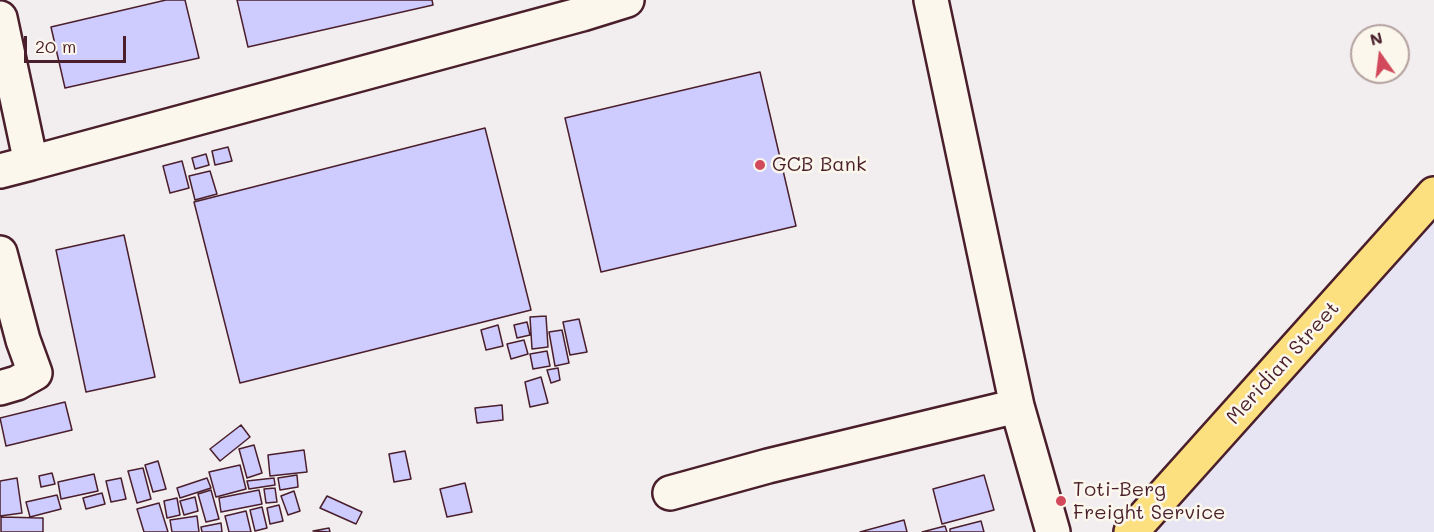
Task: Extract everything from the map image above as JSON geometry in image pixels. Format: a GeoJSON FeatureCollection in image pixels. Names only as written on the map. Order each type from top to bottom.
{"type":"FeatureCollection","features":[{"type":"Feature","properties":{"kind":"main road","name":"Meridian Street"},"geometry":{"type":"LineString","coordinates":[[1131,532],[1434,194]]}},
{"type":"Feature","properties":{"kind":"street"},"geometry":{"type":"LineString","coordinates":[[0,171],[560,21],[627,0]]}},
{"type":"Feature","properties":{"kind":"street"},"geometry":{"type":"LineString","coordinates":[[931,0],[1017,406],[1053,532]]}},
{"type":"Feature","properties":{"kind":"street"},"geometry":{"type":"LineString","coordinates":[[0,18],[31,163]]}},
{"type":"Feature","properties":{"kind":"street"},"geometry":{"type":"LineString","coordinates":[[0,253],[4,286],[35,373],[17,383],[0,388]]}},
{"type":"Feature","properties":{"kind":"street"},"geometry":{"type":"LineString","coordinates":[[670,493],[768,465],[1017,406]]}},
{"type":"Feature","properties":{"kind":"shaded area"},"geometry":{"type":"Polygon","coordinates":[[[1434,187],[1434,532],[1122,532],[1434,187]]]}},
{"type":"Feature","properties":{"kind":"building"},"geometry":{"type":"Polygon","coordinates":[[[166,0],[185,0],[199,58],[65,88],[51,27],[166,0]]]}},
{"type":"Feature","properties":{"kind":"building"},"geometry":{"type":"Polygon","coordinates":[[[237,0],[432,0],[433,5],[248,47],[237,0]]]}},
{"type":"Feature","properties":{"kind":"building"},"geometry":{"type":"Polygon","coordinates":[[[760,72],[796,226],[601,272],[565,118],[760,72]]]}},
{"type":"Feature","properties":{"kind":"building"},"geometry":{"type":"Polygon","coordinates":[[[485,128],[531,310],[240,383],[194,202],[485,128]]]}},
{"type":"Feature","properties":{"kind":"building"},"geometry":{"type":"Polygon","coordinates":[[[228,147],[232,161],[215,165],[212,151],[228,147]]]}},
{"type":"Feature","properties":{"kind":"building"},"geometry":{"type":"Polygon","coordinates":[[[206,154],[209,165],[195,169],[192,158],[206,154]]]}},
{"type":"Feature","properties":{"kind":"building"},"geometry":{"type":"Polygon","coordinates":[[[182,161],[189,188],[170,193],[163,166],[182,161]]]}},
{"type":"Feature","properties":{"kind":"building"},"geometry":{"type":"Polygon","coordinates":[[[210,171],[217,194],[195,200],[189,176],[210,171]]]}},
{"type":"Feature","properties":{"kind":"building"},"geometry":{"type":"Polygon","coordinates":[[[124,235],[155,377],[86,392],[56,250],[124,235]]]}},
{"type":"Feature","properties":{"kind":"building"},"geometry":{"type":"Polygon","coordinates":[[[546,316],[548,347],[532,349],[530,317],[546,316]]]}},
{"type":"Feature","properties":{"kind":"building"},"geometry":{"type":"Polygon","coordinates":[[[579,319],[587,352],[570,355],[563,322],[579,319]]]}},
{"type":"Feature","properties":{"kind":"building"},"geometry":{"type":"Polygon","coordinates":[[[527,322],[530,335],[517,338],[514,325],[527,322]]]}},
{"type":"Feature","properties":{"kind":"building"},"geometry":{"type":"Polygon","coordinates":[[[498,325],[503,346],[486,350],[481,330],[498,325]]]}},
{"type":"Feature","properties":{"kind":"building"},"geometry":{"type":"Polygon","coordinates":[[[562,330],[569,363],[555,366],[549,332],[562,330]]]}},
{"type":"Feature","properties":{"kind":"building"},"geometry":{"type":"Polygon","coordinates":[[[524,340],[528,354],[511,359],[507,344],[524,340]]]}},
{"type":"Feature","properties":{"kind":"building"},"geometry":{"type":"Polygon","coordinates":[[[547,351],[550,366],[533,369],[530,354],[547,351]]]}},
{"type":"Feature","properties":{"kind":"building"},"geometry":{"type":"Polygon","coordinates":[[[558,368],[560,380],[551,383],[547,370],[558,368]]]}},
{"type":"Feature","properties":{"kind":"building"},"geometry":{"type":"Polygon","coordinates":[[[541,377],[548,403],[530,407],[525,382],[541,377]]]}},
{"type":"Feature","properties":{"kind":"building"},"geometry":{"type":"Polygon","coordinates":[[[65,402],[72,430],[6,446],[0,418],[65,402]]]}},
{"type":"Feature","properties":{"kind":"building"},"geometry":{"type":"Polygon","coordinates":[[[502,405],[503,420],[477,423],[475,408],[502,405]]]}},
{"type":"Feature","properties":{"kind":"building"},"geometry":{"type":"Polygon","coordinates":[[[241,425],[250,437],[220,461],[210,449],[241,425]]]}},
{"type":"Feature","properties":{"kind":"building"},"geometry":{"type":"Polygon","coordinates":[[[254,445],[262,473],[247,478],[239,449],[254,445]]]}},
{"type":"Feature","properties":{"kind":"building"},"geometry":{"type":"Polygon","coordinates":[[[304,450],[307,472],[270,476],[268,455],[304,450]]]}},
{"type":"Feature","properties":{"kind":"building"},"geometry":{"type":"Polygon","coordinates":[[[405,451],[411,479],[394,482],[389,454],[405,451]]]}},
{"type":"Feature","properties":{"kind":"building"},"geometry":{"type":"Polygon","coordinates":[[[158,461],[166,489],[153,492],[145,465],[158,461]]]}},
{"type":"Feature","properties":{"kind":"building"},"geometry":{"type":"Polygon","coordinates":[[[240,465],[246,489],[216,497],[209,472],[240,465]]]}},
{"type":"Feature","properties":{"kind":"building"},"geometry":{"type":"Polygon","coordinates":[[[143,468],[151,499],[137,503],[128,471],[143,468]]]}},
{"type":"Feature","properties":{"kind":"building"},"geometry":{"type":"Polygon","coordinates":[[[52,473],[55,484],[41,487],[39,476],[52,473]]]}},
{"type":"Feature","properties":{"kind":"building"},"geometry":{"type":"Polygon","coordinates":[[[94,474],[98,491],[61,499],[58,482],[94,474]]]}},
{"type":"Feature","properties":{"kind":"building"},"geometry":{"type":"Polygon","coordinates":[[[297,475],[298,487],[280,490],[278,478],[297,475]]]}},
{"type":"Feature","properties":{"kind":"building"},"geometry":{"type":"Polygon","coordinates":[[[984,475],[994,510],[942,524],[933,489],[984,475]]]}},
{"type":"Feature","properties":{"kind":"building"},"geometry":{"type":"Polygon","coordinates":[[[17,478],[22,513],[0,516],[0,481],[17,478]]]}},
{"type":"Feature","properties":{"kind":"building"},"geometry":{"type":"Polygon","coordinates":[[[121,478],[126,499],[111,502],[106,481],[121,478]]]}},
{"type":"Feature","properties":{"kind":"building"},"geometry":{"type":"Polygon","coordinates":[[[207,478],[211,488],[180,498],[177,488],[207,478]]]}},
{"type":"Feature","properties":{"kind":"building"},"geometry":{"type":"Polygon","coordinates":[[[274,478],[275,485],[249,489],[247,481],[274,478]]]}},
{"type":"Feature","properties":{"kind":"building"},"geometry":{"type":"Polygon","coordinates":[[[465,483],[472,512],[447,517],[440,489],[465,483]]]}},
{"type":"Feature","properties":{"kind":"building"},"geometry":{"type":"Polygon","coordinates":[[[275,488],[277,502],[266,503],[264,489],[275,488]]]}},
{"type":"Feature","properties":{"kind":"building"},"geometry":{"type":"Polygon","coordinates":[[[211,490],[219,519],[206,522],[198,494],[211,490]]]}},
{"type":"Feature","properties":{"kind":"building"},"geometry":{"type":"Polygon","coordinates":[[[259,490],[262,504],[221,512],[219,498],[259,490]]]}},
{"type":"Feature","properties":{"kind":"building"},"geometry":{"type":"Polygon","coordinates":[[[294,491],[300,511],[288,515],[281,496],[294,491]]]}},
{"type":"Feature","properties":{"kind":"building"},"geometry":{"type":"Polygon","coordinates":[[[102,493],[105,504],[86,509],[83,498],[102,493]]]}},
{"type":"Feature","properties":{"kind":"building"},"geometry":{"type":"Polygon","coordinates":[[[57,495],[61,509],[30,517],[26,502],[57,495]]]}},
{"type":"Feature","properties":{"kind":"building"},"geometry":{"type":"Polygon","coordinates":[[[327,496],[362,512],[356,524],[320,508],[327,496]]]}},
{"type":"Feature","properties":{"kind":"building"},"geometry":{"type":"Polygon","coordinates":[[[195,497],[198,511],[184,515],[180,501],[195,497]]]}},
{"type":"Feature","properties":{"kind":"building"},"geometry":{"type":"Polygon","coordinates":[[[177,498],[180,515],[167,518],[164,501],[177,498]]]}},
{"type":"Feature","properties":{"kind":"building"},"geometry":{"type":"Polygon","coordinates":[[[159,503],[168,532],[144,532],[137,509],[159,503]]]}},
{"type":"Feature","properties":{"kind":"building"},"geometry":{"type":"Polygon","coordinates":[[[279,505],[283,521],[270,524],[267,508],[279,505]]]}},
{"type":"Feature","properties":{"kind":"building"},"geometry":{"type":"Polygon","coordinates":[[[262,507],[267,528],[255,531],[250,510],[262,507]]]}},
{"type":"Feature","properties":{"kind":"building"},"geometry":{"type":"Polygon","coordinates":[[[246,511],[251,532],[229,532],[225,516],[246,511]]]}},
{"type":"Feature","properties":{"kind":"building"},"geometry":{"type":"Polygon","coordinates":[[[197,516],[199,532],[172,532],[170,520],[197,516]]]}},
{"type":"Feature","properties":{"kind":"building"},"geometry":{"type":"Polygon","coordinates":[[[1,517],[43,518],[43,532],[1,532],[1,517]]]}},
{"type":"Feature","properties":{"kind":"building"},"geometry":{"type":"Polygon","coordinates":[[[904,520],[907,532],[860,532],[904,520]]]}},
{"type":"Feature","properties":{"kind":"building"},"geometry":{"type":"Polygon","coordinates":[[[981,521],[984,532],[950,532],[950,529],[981,521]]]}},
{"type":"Feature","properties":{"kind":"building"},"geometry":{"type":"Polygon","coordinates":[[[221,523],[222,532],[202,532],[201,527],[221,523]]]}},
{"type":"Feature","properties":{"kind":"building"},"geometry":{"type":"Polygon","coordinates":[[[945,526],[947,532],[922,532],[945,526]]]}},
{"type":"Feature","properties":{"kind":"building"},"geometry":{"type":"Polygon","coordinates":[[[329,528],[330,532],[313,531],[329,528]]]}},
{"type":"Feature","properties":{"kind":"place","name":"GCB Bank"},"geometry":{"type":"Point","coordinates":[760,165]}},
{"type":"Feature","properties":{"kind":"place","name":"Toti-Berg Freight Service"},"geometry":{"type":"Point","coordinates":[1061,501]}}]}
